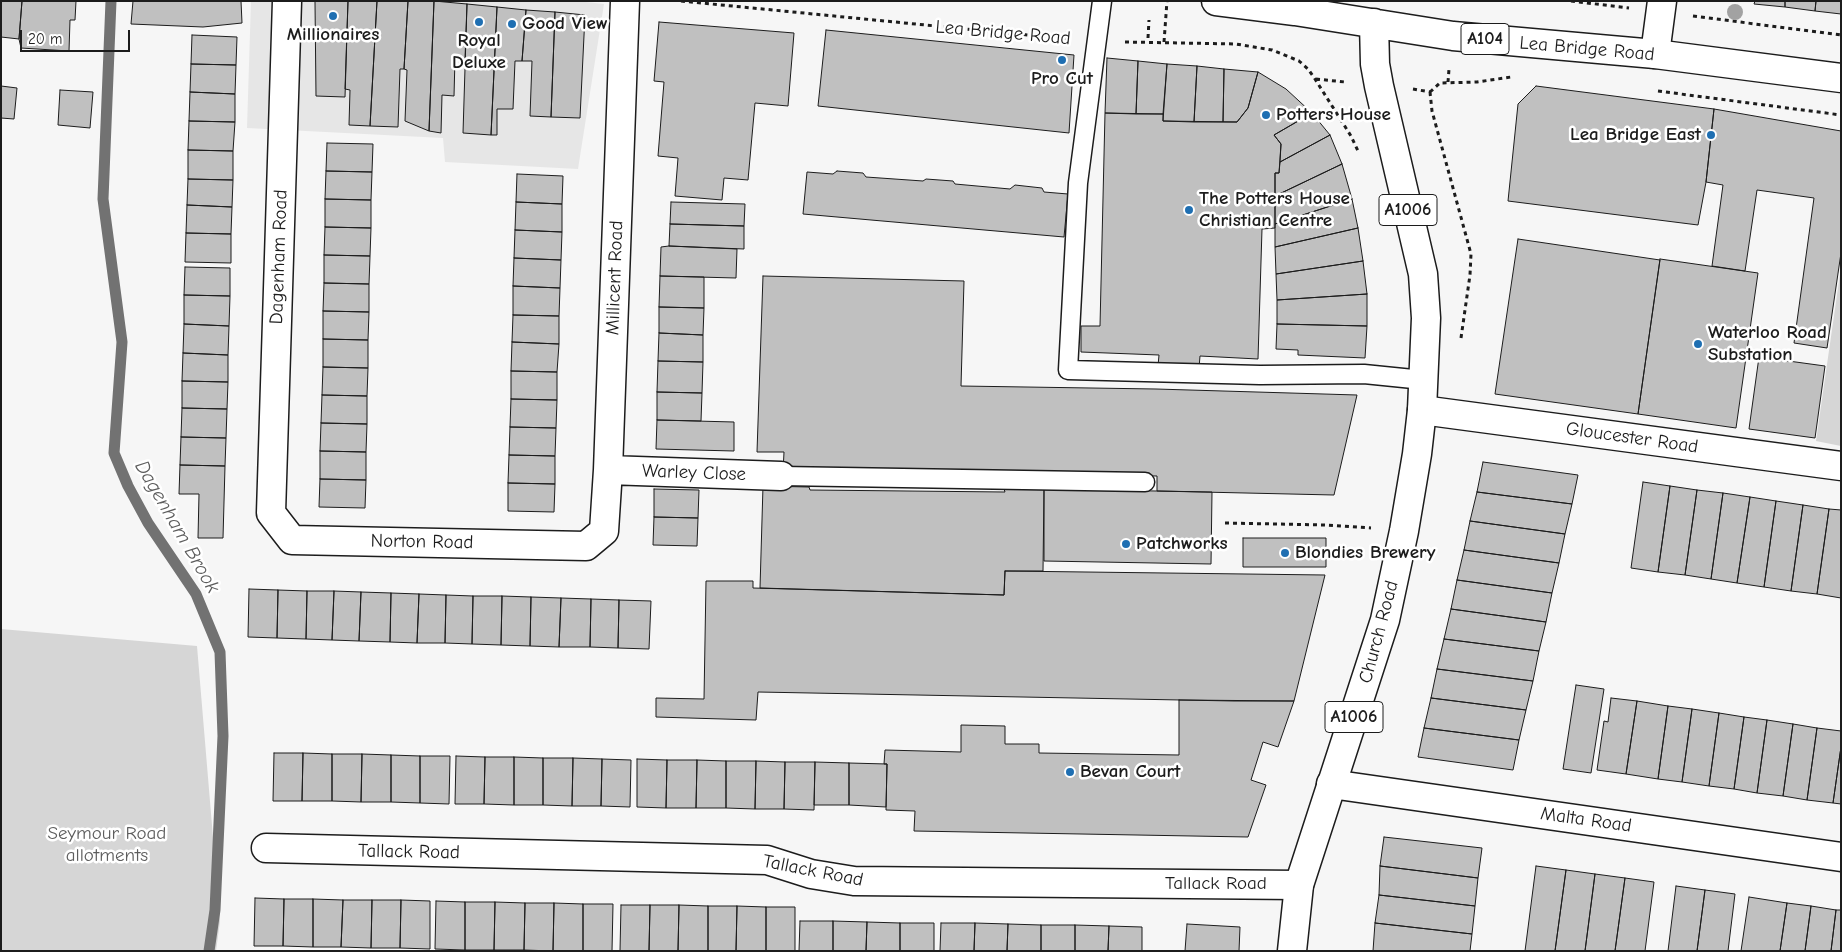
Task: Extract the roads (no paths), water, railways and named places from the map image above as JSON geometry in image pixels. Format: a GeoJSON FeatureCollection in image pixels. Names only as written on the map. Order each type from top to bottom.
{"type":"FeatureCollection","features":[{"type":"Feature","properties":{"kind":"street","name":"Dagenham Road"},"geometry":{"type":"LineString","coordinates":[[271,513],[287,1]]}},
{"type":"Feature","properties":{"kind":"street","name":"Millicent Road"},"geometry":{"type":"LineString","coordinates":[[586,546],[604,530],[608,470],[625,1]]}},
{"type":"Feature","properties":{"kind":"street","name":"Lea Bridge Road"},"geometry":{"type":"LineString","coordinates":[[1230,2],[1453,36],[1655,54],[1841,78]]}},
{"type":"Feature","properties":{"kind":"street"},"geometry":{"type":"LineString","coordinates":[[1655,54],[1661,6]]}},
{"type":"Feature","properties":{"kind":"street","name":"Church Road"},"geometry":{"type":"LineString","coordinates":[[1292,951],[1299,885],[1385,620],[1404,531],[1417,454],[1422,410],[1426,318],[1423,274],[1375,64],[1374,23]]}},
{"type":"Feature","properties":{"kind":"street","name":"Gloucester Road"},"geometry":{"type":"LineString","coordinates":[[1422,410],[1841,466]]}},
{"type":"Feature","properties":{"kind":"street","name":"Warley Close"},"geometry":{"type":"LineString","coordinates":[[608,470],[781,476]]}},
{"type":"Feature","properties":{"kind":"street","name":"Norton Road"},"geometry":{"type":"LineString","coordinates":[[271,513],[292,540],[586,546]]}},
{"type":"Feature","properties":{"kind":"street","name":"Malta Road"},"geometry":{"type":"LineString","coordinates":[[1331,784],[1841,857]]}},
{"type":"Feature","properties":{"kind":"street","name":"Tallack Road"},"geometry":{"type":"LineString","coordinates":[[266,848],[767,860],[811,874],[854,881],[1299,885]]}},
{"type":"Feature","properties":{"kind":"lane"},"geometry":{"type":"LineString","coordinates":[[1102,1],[1078,183],[1068,370],[1364,374],[1422,380]]}},
{"type":"Feature","properties":{"kind":"lane"},"geometry":{"type":"LineString","coordinates":[[781,476],[1145,482]]}},
{"type":"Feature","properties":{"kind":"waterway","name":"Dagenham Brook"},"geometry":{"type":"LineString","coordinates":[[111,1],[103,199],[122,342],[114,453],[128,486],[148,523],[196,594],[220,652],[223,736],[215,910],[209,951]]}},
{"type":"Feature","properties":{"kind":"place","name":"Millionaires"},"geometry":{"type":"Point","coordinates":[333,16]}},
{"type":"Feature","properties":{"kind":"place","name":"Royal Deluxe"},"geometry":{"type":"Point","coordinates":[479,22]}},
{"type":"Feature","properties":{"kind":"place","name":"Good View"},"geometry":{"type":"Point","coordinates":[512,24]}},
{"type":"Feature","properties":{"kind":"place","name":"Pro Cut"},"geometry":{"type":"Point","coordinates":[1062,60]}},
{"type":"Feature","properties":{"kind":"place","name":"Potters House"},"geometry":{"type":"Point","coordinates":[1266,115]}},
{"type":"Feature","properties":{"kind":"place","name":"Lea Bridge East"},"geometry":{"type":"Point","coordinates":[1711,135]}},
{"type":"Feature","properties":{"kind":"place","name":"The Potters House Christian Centre"},"geometry":{"type":"Point","coordinates":[1189,210]}},
{"type":"Feature","properties":{"kind":"place","name":"Waterloo Road Substation"},"geometry":{"type":"Point","coordinates":[1698,344]}},
{"type":"Feature","properties":{"kind":"place","name":"Patchworks"},"geometry":{"type":"Point","coordinates":[1126,544]}},
{"type":"Feature","properties":{"kind":"place","name":"Blondies Brewery"},"geometry":{"type":"Point","coordinates":[1285,553]}},
{"type":"Feature","properties":{"kind":"place","name":"Bevan Court"},"geometry":{"type":"Point","coordinates":[1070,772]}},
{"type":"Feature","properties":{"kind":"park label","name":"Seymour Road allotments"},"geometry":{"type":"Point","coordinates":[107,845]}}]}
